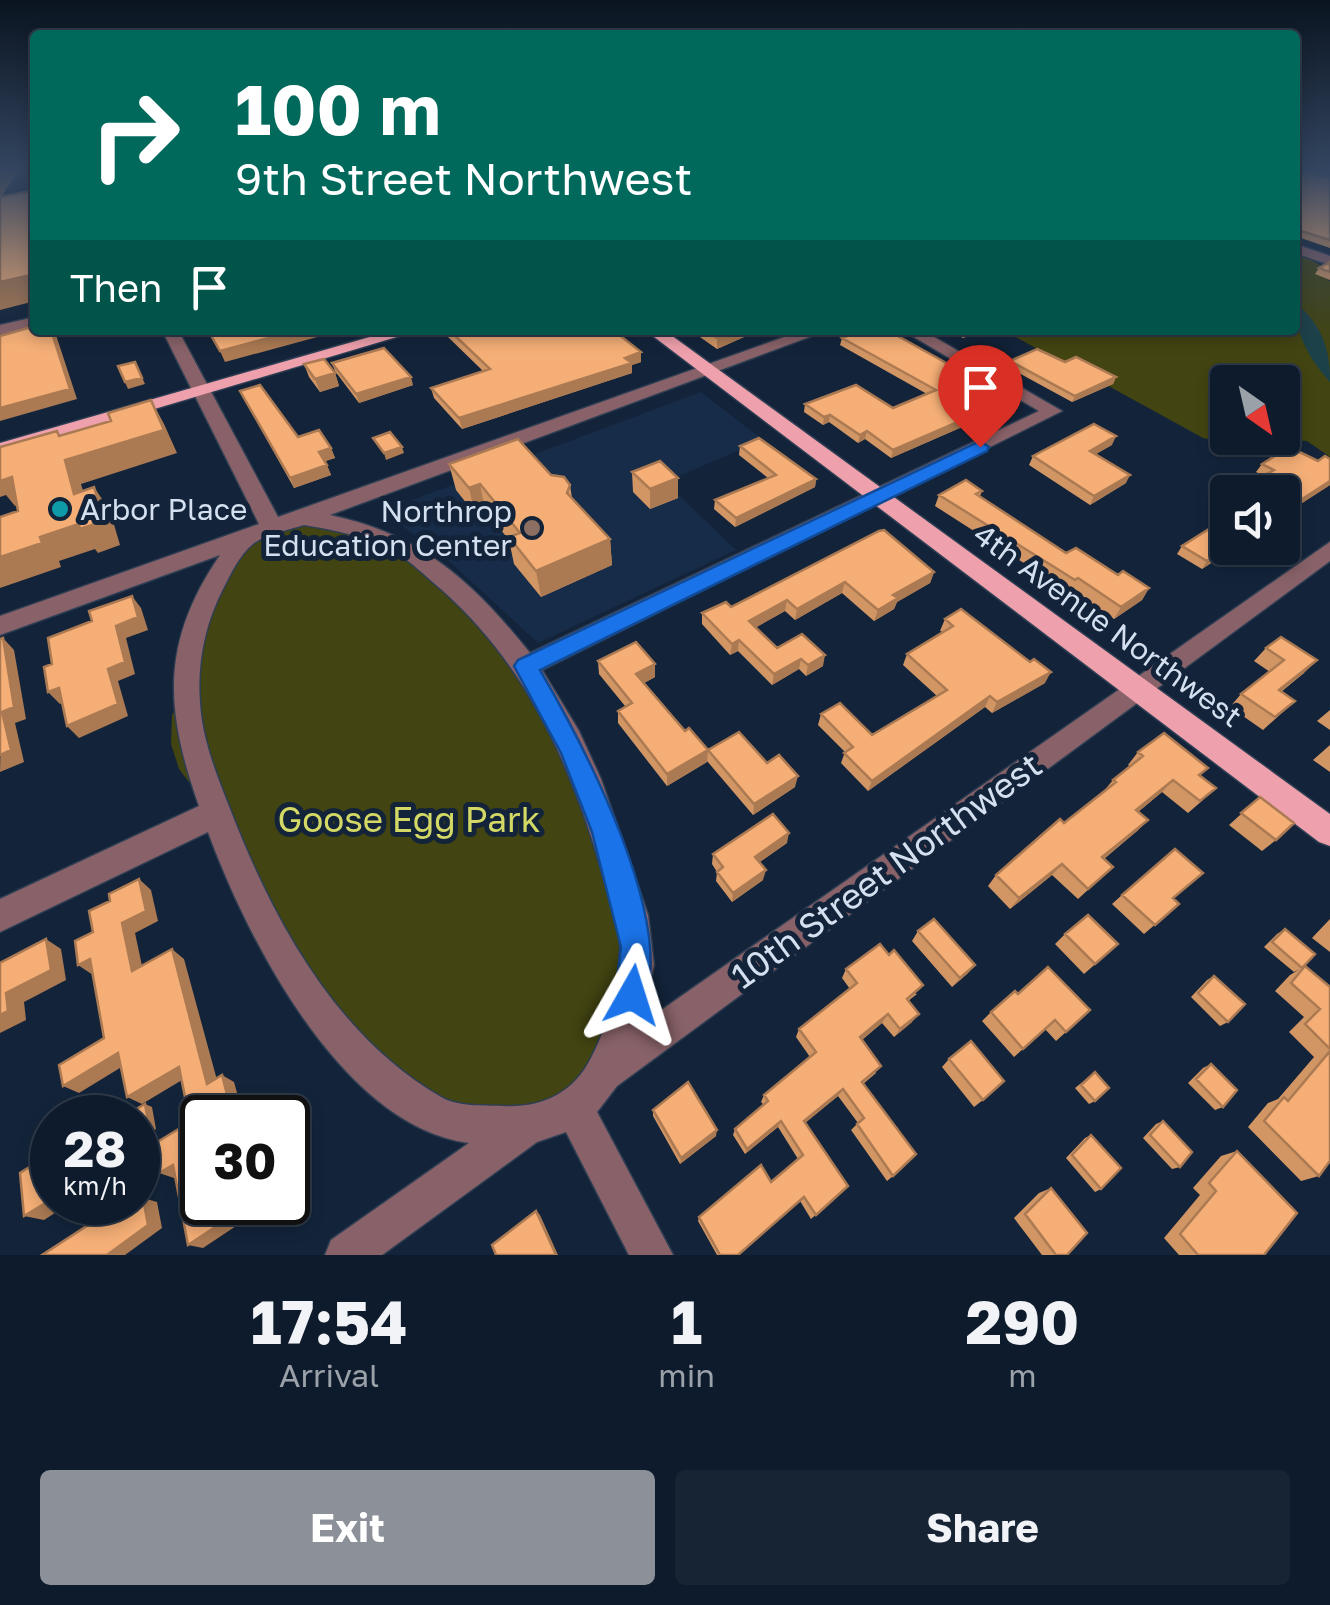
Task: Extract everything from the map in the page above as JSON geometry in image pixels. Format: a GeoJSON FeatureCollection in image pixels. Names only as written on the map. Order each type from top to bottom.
{"type":"FeatureCollection","features":[{"type":"Feature","properties":{"kind":"main road"},"geometry":{"type":"LineString","coordinates":[[0,448],[395,335]]}},
{"type":"Feature","properties":{"kind":"main road","name":"4th Avenue Northwest"},"geometry":{"type":"LineString","coordinates":[[660,335],[1330,832]]}},
{"type":"Feature","properties":{"kind":"street"},"geometry":{"type":"LineString","coordinates":[[1300,250],[1330,261]]}},
{"type":"Feature","properties":{"kind":"street"},"geometry":{"type":"LineString","coordinates":[[0,330],[30,323]]}},
{"type":"Feature","properties":{"kind":"street"},"geometry":{"type":"LineString","coordinates":[[173,335],[201,391],[259,532]]}},
{"type":"Feature","properties":{"kind":"street"},"geometry":{"type":"LineString","coordinates":[[0,626],[806,335]]}},
{"type":"Feature","properties":{"kind":"street"},"geometry":{"type":"LineString","coordinates":[[526,666],[1054,411],[919,335]]}},
{"type":"Feature","properties":{"kind":"street"},"geometry":{"type":"LineString","coordinates":[[300,517],[350,524],[404,547],[452,584],[494,625],[526,666],[557,717],[589,784],[637,947],[632,995],[604,1074]]}},
{"type":"Feature","properties":{"kind":"street"},"geometry":{"type":"LineString","coordinates":[[259,532],[210,587],[197,613],[188,657],[186,702],[191,735],[249,900],[297,980],[376,1075],[440,1118],[525,1127]]}},
{"type":"Feature","properties":{"kind":"street","name":"10th Street Northwest"},"geometry":{"type":"LineString","coordinates":[[346,1255],[525,1127],[574,1108],[604,1074],[1330,550]]}},
{"type":"Feature","properties":{"kind":"street"},"geometry":{"type":"LineString","coordinates":[[0,916],[216,813]]}},
{"type":"Feature","properties":{"kind":"street"},"geometry":{"type":"LineString","coordinates":[[574,1108],[652,1255]]}},
{"type":"Feature","properties":{"kind":"shaded area"},"geometry":{"type":"Polygon","coordinates":[[[1300,307],[1323,338],[1330,382],[1316,364],[1300,331],[1300,307]]]}},
{"type":"Feature","properties":{"kind":"shaded area"},"geometry":{"type":"Polygon","coordinates":[[[701,392],[763,440],[665,482],[736,550],[538,643],[450,562],[383,511],[701,392]]]}},
{"type":"Feature","properties":{"kind":"green space"},"geometry":{"type":"Polygon","coordinates":[[[1306,257],[1325,268],[1322,275],[1330,281],[1330,457],[1300,440],[1300,365],[1210,365],[1210,439],[1103,383],[1094,372],[1100,368],[1083,359],[1065,364],[1012,335],[1300,335],[1300,258],[1306,257]]]}},
{"type":"Feature","properties":{"kind":"green space","name":"Goose Egg Park"},"geometry":{"type":"Polygon","coordinates":[[[300,517],[404,547],[526,666],[637,947],[575,1109],[440,1118],[297,980],[204,780],[189,782],[179,769],[171,744],[172,715],[186,694],[188,657],[246,537],[300,517]]]}},
{"type":"Feature","properties":{"kind":"building"},"geometry":{"type":"Polygon","coordinates":[[[0,230],[30,230],[30,275],[0,282],[0,230]]]}},
{"type":"Feature","properties":{"kind":"building"},"geometry":{"type":"Polygon","coordinates":[[[1300,230],[1330,230],[1330,240],[1300,231],[1300,230]]]}},
{"type":"Feature","properties":{"kind":"building"},"geometry":{"type":"Polygon","coordinates":[[[30,327],[30,335],[53,335],[70,389],[0,408],[0,336],[30,327]]]}},
{"type":"Feature","properties":{"kind":"building"},"geometry":{"type":"Polygon","coordinates":[[[211,335],[279,335],[220,351],[211,335]]]}},
{"type":"Feature","properties":{"kind":"building"},"geometry":{"type":"Polygon","coordinates":[[[454,335],[619,335],[641,352],[625,358],[632,363],[459,418],[431,388],[490,369],[454,335]]]}},
{"type":"Feature","properties":{"kind":"building"},"geometry":{"type":"Polygon","coordinates":[[[896,335],[1011,399],[893,450],[867,431],[860,435],[805,404],[856,385],[893,408],[936,390],[842,338],[896,335]]]}},
{"type":"Feature","properties":{"kind":"building"},"geometry":{"type":"Polygon","coordinates":[[[384,348],[411,377],[356,394],[332,363],[384,348]]]}},
{"type":"Feature","properties":{"kind":"building"},"geometry":{"type":"Polygon","coordinates":[[[1037,349],[1065,362],[1076,357],[1116,377],[1075,396],[1010,361],[1037,349]]]}},
{"type":"Feature","properties":{"kind":"building"},"geometry":{"type":"Polygon","coordinates":[[[324,359],[335,373],[315,379],[304,364],[324,359]]]}},
{"type":"Feature","properties":{"kind":"building"},"geometry":{"type":"Polygon","coordinates":[[[135,362],[142,378],[125,382],[118,366],[135,362]]]}},
{"type":"Feature","properties":{"kind":"building"},"geometry":{"type":"Polygon","coordinates":[[[260,385],[298,437],[319,430],[331,448],[319,452],[327,465],[290,478],[240,391],[260,385]]]}},
{"type":"Feature","properties":{"kind":"building"},"geometry":{"type":"Polygon","coordinates":[[[151,400],[164,430],[65,460],[74,494],[94,487],[104,521],[80,529],[79,524],[40,537],[42,543],[0,557],[0,517],[18,511],[12,477],[0,481],[0,447],[111,421],[108,413],[151,400]]]}},
{"type":"Feature","properties":{"kind":"building"},"geometry":{"type":"Polygon","coordinates":[[[1094,424],[1116,436],[1090,451],[1130,475],[1094,496],[1033,456],[1094,424]]]}},
{"type":"Feature","properties":{"kind":"building"},"geometry":{"type":"Polygon","coordinates":[[[390,432],[402,447],[384,453],[373,438],[390,432]]]}},
{"type":"Feature","properties":{"kind":"building"},"geometry":{"type":"Polygon","coordinates":[[[759,438],[816,479],[736,518],[715,500],[776,475],[740,446],[759,438]]]}},
{"type":"Feature","properties":{"kind":"building"},"geometry":{"type":"Polygon","coordinates":[[[518,439],[551,475],[564,477],[570,485],[567,493],[610,539],[536,571],[509,537],[520,533],[480,484],[469,488],[449,464],[518,439]]]}},
{"type":"Feature","properties":{"kind":"building"},"geometry":{"type":"Polygon","coordinates":[[[1300,452],[1318,461],[1325,456],[1330,459],[1330,481],[1300,500],[1300,475],[1265,475],[1274,470],[1262,464],[1276,455],[1300,452]]]}},
{"type":"Feature","properties":{"kind":"building"},"geometry":{"type":"Polygon","coordinates":[[[660,461],[678,478],[650,489],[632,472],[660,461]]]}},
{"type":"Feature","properties":{"kind":"building"},"geometry":{"type":"Polygon","coordinates":[[[966,480],[982,491],[976,494],[1066,553],[1076,548],[1118,575],[1123,571],[1149,588],[1121,607],[939,495],[966,480]]]}},
{"type":"Feature","properties":{"kind":"building"},"geometry":{"type":"Polygon","coordinates":[[[1210,528],[1210,559],[1182,546],[1210,528]]]}},
{"type":"Feature","properties":{"kind":"building"},"geometry":{"type":"Polygon","coordinates":[[[884,530],[934,572],[893,595],[898,598],[878,610],[845,582],[797,609],[787,600],[749,621],[777,648],[802,634],[825,655],[808,665],[801,659],[774,674],[739,640],[732,644],[702,613],[726,602],[731,607],[884,530]]]}},
{"type":"Feature","properties":{"kind":"building"},"geometry":{"type":"Polygon","coordinates":[[[132,596],[138,617],[116,626],[125,662],[108,669],[118,704],[67,726],[59,688],[48,692],[44,667],[52,664],[48,638],[92,621],[89,611],[132,596]]]}},
{"type":"Feature","properties":{"kind":"building"},"geometry":{"type":"Polygon","coordinates":[[[961,609],[1030,662],[1034,659],[1051,672],[997,702],[990,696],[872,781],[844,753],[853,747],[821,714],[840,703],[872,735],[947,690],[907,654],[953,626],[945,619],[961,609]]]}},
{"type":"Feature","properties":{"kind":"building"},"geometry":{"type":"Polygon","coordinates":[[[1281,637],[1317,660],[1279,690],[1295,701],[1275,717],[1241,694],[1284,660],[1266,648],[1281,637]]]}},
{"type":"Feature","properties":{"kind":"building"},"geometry":{"type":"Polygon","coordinates":[[[3,638],[14,707],[2,712],[11,750],[0,755],[0,639],[3,638]]]}},
{"type":"Feature","properties":{"kind":"building"},"geometry":{"type":"Polygon","coordinates":[[[636,642],[655,664],[636,674],[685,731],[689,728],[708,750],[667,774],[618,711],[632,703],[598,661],[636,642]]]}},
{"type":"Feature","properties":{"kind":"building"},"geometry":{"type":"Polygon","coordinates":[[[739,732],[767,763],[779,755],[798,776],[754,804],[708,750],[739,732]]]}},
{"type":"Feature","properties":{"kind":"building"},"geometry":{"type":"Polygon","coordinates":[[[1164,733],[1208,768],[1199,775],[1216,788],[1200,801],[1173,780],[1136,810],[1148,820],[1102,857],[1113,867],[1088,889],[1062,864],[1019,898],[996,875],[1060,819],[1064,823],[1116,782],[1113,780],[1143,756],[1138,752],[1164,733]]]}},
{"type":"Feature","properties":{"kind":"building"},"geometry":{"type":"Polygon","coordinates":[[[1260,797],[1294,823],[1276,840],[1241,813],[1260,797]]]}},
{"type":"Feature","properties":{"kind":"building"},"geometry":{"type":"Polygon","coordinates":[[[773,814],[789,833],[755,857],[766,870],[733,893],[717,872],[723,867],[713,854],[773,814]]]}},
{"type":"Feature","properties":{"kind":"building"},"geometry":{"type":"Polygon","coordinates":[[[1175,849],[1203,873],[1173,898],[1179,904],[1155,925],[1122,895],[1175,849]]]}},
{"type":"Feature","properties":{"kind":"building"},"geometry":{"type":"Polygon","coordinates":[[[139,879],[146,911],[122,923],[132,971],[172,949],[207,1084],[222,1075],[227,1095],[185,1095],[179,1067],[127,1095],[118,1053],[63,1086],[59,1065],[104,1038],[90,959],[78,965],[75,941],[93,932],[89,911],[110,901],[109,894],[139,879]]]}},
{"type":"Feature","properties":{"kind":"building"},"geometry":{"type":"Polygon","coordinates":[[[1088,915],[1118,944],[1095,964],[1065,934],[1088,915]]]}},
{"type":"Feature","properties":{"kind":"building"},"geometry":{"type":"Polygon","coordinates":[[[934,919],[975,965],[960,978],[918,931],[934,919]]]}},
{"type":"Feature","properties":{"kind":"building"},"geometry":{"type":"Polygon","coordinates":[[[1285,929],[1315,954],[1302,968],[1272,942],[1285,929]]]}},
{"type":"Feature","properties":{"kind":"building"},"geometry":{"type":"Polygon","coordinates":[[[46,939],[51,970],[6,993],[8,1011],[0,1015],[0,963],[46,939]]]}},
{"type":"Feature","properties":{"kind":"building"},"geometry":{"type":"Polygon","coordinates":[[[880,944],[889,955],[894,950],[923,985],[907,999],[919,1014],[900,1029],[888,1014],[860,1037],[881,1066],[862,1082],[916,1154],[893,1176],[857,1124],[864,1118],[843,1089],[804,1121],[848,1186],[816,1215],[804,1197],[738,1255],[720,1255],[699,1217],[761,1165],[771,1182],[803,1155],[781,1121],[747,1149],[735,1129],[768,1101],[764,1095],[816,1052],[799,1029],[857,983],[846,969],[880,944]]]}},
{"type":"Feature","properties":{"kind":"building"},"geometry":{"type":"Polygon","coordinates":[[[1305,966],[1330,987],[1330,1049],[1305,1024],[1320,1009],[1291,983],[1305,966]]]}},
{"type":"Feature","properties":{"kind":"building"},"geometry":{"type":"Polygon","coordinates":[[[1048,967],[1090,1010],[1066,1032],[1055,1020],[1023,1049],[991,1012],[1048,967]]]}},
{"type":"Feature","properties":{"kind":"building"},"geometry":{"type":"Polygon","coordinates":[[[1214,976],[1245,1004],[1228,1022],[1198,993],[1214,976]]]}},
{"type":"Feature","properties":{"kind":"building"},"geometry":{"type":"Polygon","coordinates":[[[971,1041],[1004,1081],[983,1100],[949,1059],[971,1041]]]}},
{"type":"Feature","properties":{"kind":"building"},"geometry":{"type":"Polygon","coordinates":[[[1330,1051],[1330,1161],[1319,1176],[1264,1121],[1284,1097],[1288,1101],[1330,1051]]]}},
{"type":"Feature","properties":{"kind":"building"},"geometry":{"type":"Polygon","coordinates":[[[1211,1064],[1237,1090],[1223,1107],[1196,1079],[1211,1064]]]}},
{"type":"Feature","properties":{"kind":"building"},"geometry":{"type":"Polygon","coordinates":[[[1095,1072],[1109,1088],[1095,1101],[1081,1085],[1095,1072]]]}},
{"type":"Feature","properties":{"kind":"building"},"geometry":{"type":"Polygon","coordinates":[[[688,1082],[717,1130],[681,1158],[653,1110],[688,1082]]]}},
{"type":"Feature","properties":{"kind":"building"},"geometry":{"type":"Polygon","coordinates":[[[1163,1121],[1192,1152],[1180,1167],[1150,1135],[1163,1121]]]}},
{"type":"Feature","properties":{"kind":"building"},"geometry":{"type":"Polygon","coordinates":[[[180,1128],[180,1202],[173,1165],[160,1172],[160,1140],[180,1128]]]}},
{"type":"Feature","properties":{"kind":"building"},"geometry":{"type":"Polygon","coordinates":[[[1091,1135],[1121,1168],[1101,1189],[1072,1155],[1091,1135]]]}},
{"type":"Feature","properties":{"kind":"building"},"geometry":{"type":"Polygon","coordinates":[[[1237,1151],[1297,1213],[1264,1255],[1198,1255],[1180,1234],[1216,1191],[1209,1183],[1237,1151]]]}},
{"type":"Feature","properties":{"kind":"building"},"geometry":{"type":"Polygon","coordinates":[[[30,1167],[30,1212],[24,1216],[20,1173],[30,1167]]]}},
{"type":"Feature","properties":{"kind":"building"},"geometry":{"type":"Polygon","coordinates":[[[1051,1188],[1087,1233],[1067,1255],[1056,1255],[1025,1214],[1051,1188]]]}},
{"type":"Feature","properties":{"kind":"building"},"geometry":{"type":"Polygon","coordinates":[[[536,1211],[556,1255],[496,1255],[492,1245],[536,1211]]]}},
{"type":"Feature","properties":{"kind":"building"},"geometry":{"type":"Polygon","coordinates":[[[88,1225],[148,1225],[107,1255],[42,1255],[88,1225]]]}},
{"type":"Feature","properties":{"kind":"building"},"geometry":{"type":"Polygon","coordinates":[[[184,1225],[218,1225],[188,1245],[184,1225]]]}},
{"type":"Feature","properties":{"kind":"place","name":"Arbor Place"},"geometry":{"type":"Point","coordinates":[60,509]}},
{"type":"Feature","properties":{"kind":"place","name":"Northrop Education Center"},"geometry":{"type":"Point","coordinates":[532,528]}},
{"type":"Feature","properties":{"kind":"route"},"geometry":{"type":"LineString","coordinates":[[632,995],[637,947],[606,832],[589,784],[557,717],[526,666],[980,447]]}}]}
